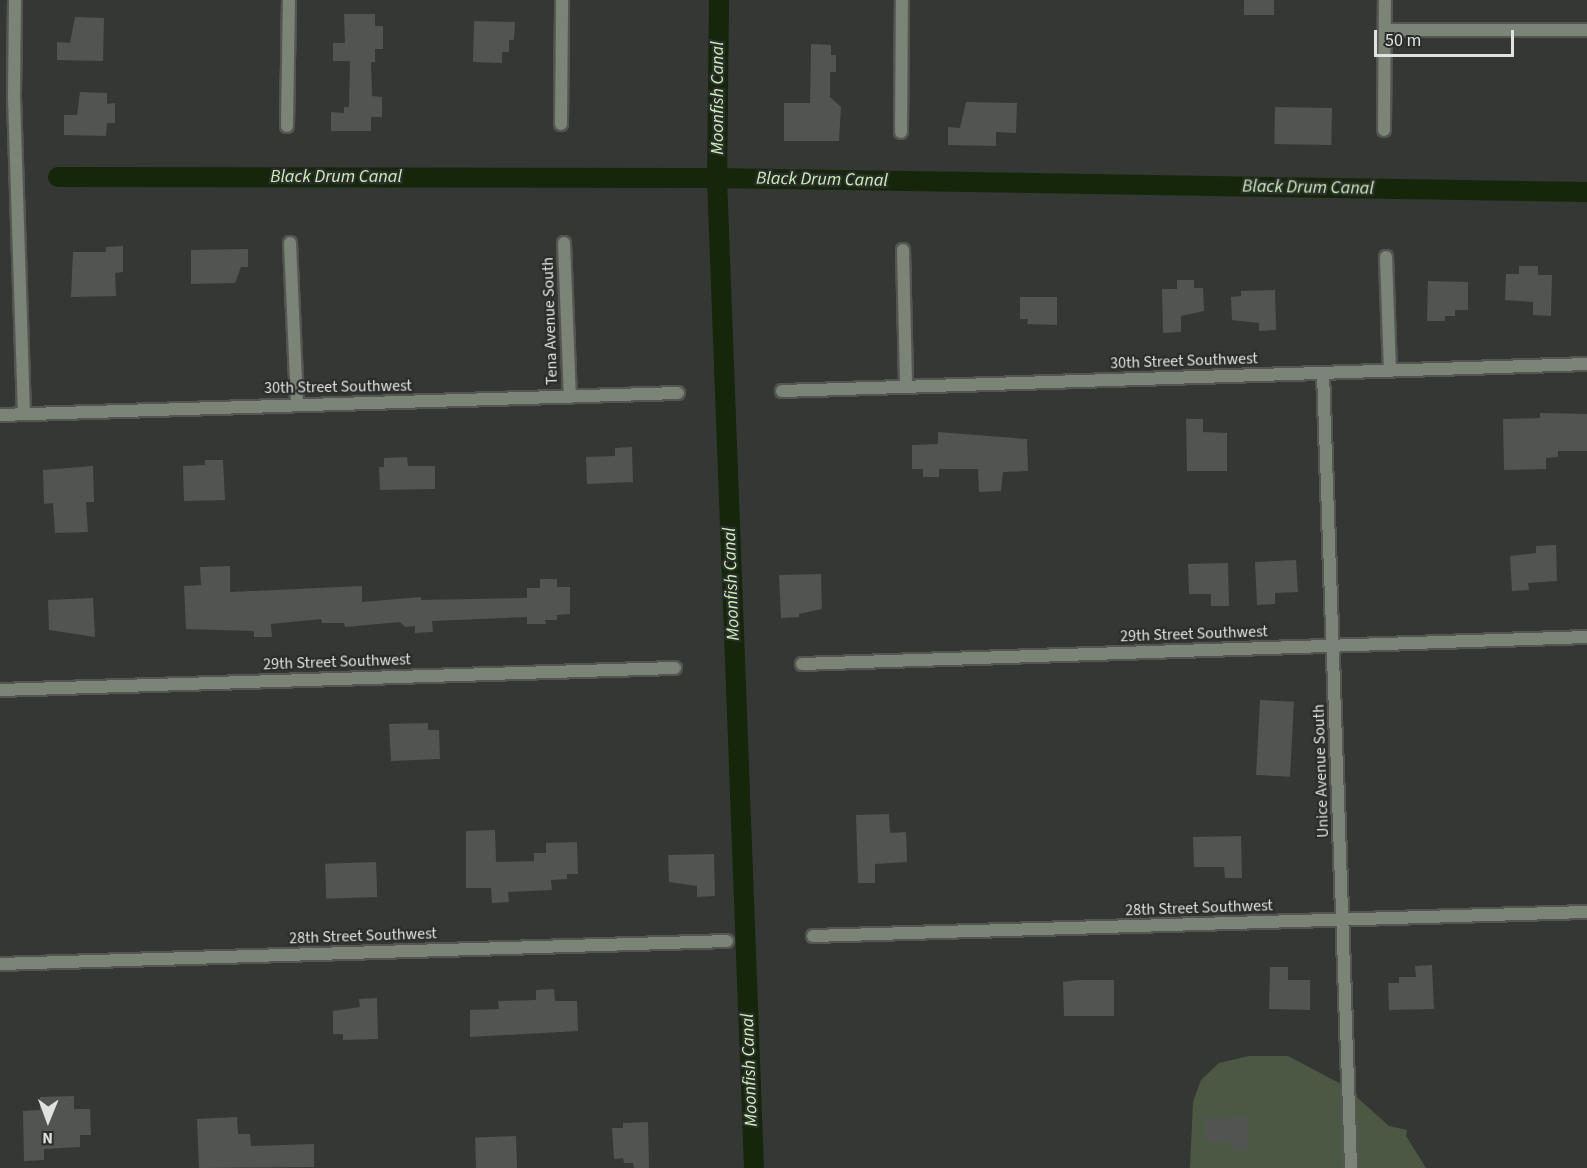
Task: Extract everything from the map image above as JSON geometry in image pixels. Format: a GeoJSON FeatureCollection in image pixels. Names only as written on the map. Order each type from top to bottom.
{"type":"FeatureCollection","features":[{"type":"Feature","properties":{"kind":"street"},"geometry":{"type":"LineString","coordinates":[[15,0],[14,97],[24,414]]}},
{"type":"Feature","properties":{"kind":"street"},"geometry":{"type":"LineString","coordinates":[[287,126],[289,0]]}},
{"type":"Feature","properties":{"kind":"street"},"geometry":{"type":"LineString","coordinates":[[561,124],[562,0]]}},
{"type":"Feature","properties":{"kind":"street"},"geometry":{"type":"LineString","coordinates":[[901,132],[902,0]]}},
{"type":"Feature","properties":{"kind":"street"},"geometry":{"type":"LineString","coordinates":[[1384,130],[1386,0]]}},
{"type":"Feature","properties":{"kind":"street"},"geometry":{"type":"LineString","coordinates":[[1385,30],[1587,30]]}},
{"type":"Feature","properties":{"kind":"street"},"geometry":{"type":"LineString","coordinates":[[290,243],[297,405]]}},
{"type":"Feature","properties":{"kind":"street","name":"Tena Avenue South"},"geometry":{"type":"LineString","coordinates":[[564,243],[570,397]]}},
{"type":"Feature","properties":{"kind":"street"},"geometry":{"type":"LineString","coordinates":[[903,250],[906,387]]}},
{"type":"Feature","properties":{"kind":"street"},"geometry":{"type":"LineString","coordinates":[[1386,257],[1390,370]]}},
{"type":"Feature","properties":{"kind":"street","name":"30th Street Southwest"},"geometry":{"type":"LineString","coordinates":[[782,391],[1587,364]]}},
{"type":"Feature","properties":{"kind":"street","name":"Unice Avenue South"},"geometry":{"type":"LineString","coordinates":[[1323,373],[1351,1168]]}},
{"type":"Feature","properties":{"kind":"street","name":"30th Street Southwest"},"geometry":{"type":"LineString","coordinates":[[0,415],[678,393]]}},
{"type":"Feature","properties":{"kind":"street","name":"29th Street Southwest"},"geometry":{"type":"LineString","coordinates":[[802,664],[1587,638]]}},
{"type":"Feature","properties":{"kind":"street","name":"29th Street Southwest"},"geometry":{"type":"LineString","coordinates":[[0,690],[675,668]]}},
{"type":"Feature","properties":{"kind":"street","name":"28th Street Southwest"},"geometry":{"type":"LineString","coordinates":[[813,936],[1587,912]]}},
{"type":"Feature","properties":{"kind":"street","name":"28th Street Southwest"},"geometry":{"type":"LineString","coordinates":[[0,964],[727,941]]}},
{"type":"Feature","properties":{"kind":"green space"},"geometry":{"type":"Polygon","coordinates":[[[1249,1056],[1288,1056],[1343,1085],[1389,1126],[1407,1130],[1406,1136],[1426,1168],[1190,1168],[1193,1102],[1201,1080],[1219,1063],[1249,1056]]]}},
{"type":"Feature","properties":{"kind":"building"},"geometry":{"type":"Polygon","coordinates":[[[1244,0],[1274,0],[1274,15],[1244,15],[1244,0]]]}},
{"type":"Feature","properties":{"kind":"building"},"geometry":{"type":"Polygon","coordinates":[[[344,14],[375,14],[375,26],[383,26],[383,49],[375,49],[375,62],[371,62],[372,96],[382,97],[382,117],[371,117],[371,131],[331,131],[331,112],[344,113],[344,107],[349,107],[350,61],[333,61],[333,43],[345,43],[344,14]]]}},
{"type":"Feature","properties":{"kind":"building"},"geometry":{"type":"Polygon","coordinates":[[[75,17],[104,18],[103,61],[57,60],[57,42],[70,43],[75,17]]]}},
{"type":"Feature","properties":{"kind":"building"},"geometry":{"type":"Polygon","coordinates":[[[474,21],[515,22],[514,40],[509,40],[509,52],[502,52],[502,63],[473,62],[474,21]]]}},
{"type":"Feature","properties":{"kind":"building"},"geometry":{"type":"Polygon","coordinates":[[[811,44],[831,45],[831,55],[836,55],[836,72],[830,72],[830,97],[841,107],[839,141],[784,141],[784,103],[810,103],[811,44]]]}},
{"type":"Feature","properties":{"kind":"building"},"geometry":{"type":"Polygon","coordinates":[[[80,92],[107,93],[107,104],[115,103],[115,123],[107,123],[106,136],[64,135],[64,115],[77,115],[80,92]]]}},
{"type":"Feature","properties":{"kind":"building"},"geometry":{"type":"Polygon","coordinates":[[[966,102],[1017,103],[1016,133],[996,132],[996,146],[948,145],[948,127],[960,128],[966,102]]]}},
{"type":"Feature","properties":{"kind":"building"},"geometry":{"type":"Polygon","coordinates":[[[1275,107],[1332,108],[1331,145],[1274,144],[1275,107]]]}},
{"type":"Feature","properties":{"kind":"building"},"geometry":{"type":"Polygon","coordinates":[[[123,246],[123,272],[115,273],[116,296],[71,297],[73,252],[106,252],[106,247],[123,246]]]}},
{"type":"Feature","properties":{"kind":"building"},"geometry":{"type":"Polygon","coordinates":[[[248,249],[248,267],[241,267],[235,283],[191,284],[191,250],[248,249]]]}},
{"type":"Feature","properties":{"kind":"building"},"geometry":{"type":"Polygon","coordinates":[[[1519,266],[1538,266],[1538,275],[1552,275],[1551,316],[1533,315],[1533,302],[1505,300],[1506,274],[1519,274],[1519,266]]]}},
{"type":"Feature","properties":{"kind":"building"},"geometry":{"type":"Polygon","coordinates":[[[1177,280],[1194,280],[1194,288],[1203,288],[1204,311],[1181,316],[1181,332],[1163,333],[1162,289],[1177,289],[1177,280]]]}},
{"type":"Feature","properties":{"kind":"building"},"geometry":{"type":"Polygon","coordinates":[[[1428,281],[1468,282],[1468,310],[1455,310],[1455,316],[1445,316],[1445,321],[1427,321],[1428,281]]]}},
{"type":"Feature","properties":{"kind":"building"},"geometry":{"type":"Polygon","coordinates":[[[1275,290],[1276,330],[1259,331],[1259,323],[1232,320],[1231,297],[1241,296],[1241,291],[1275,290]]]}},
{"type":"Feature","properties":{"kind":"building"},"geometry":{"type":"Polygon","coordinates":[[[1020,297],[1057,297],[1057,325],[1027,324],[1028,319],[1020,319],[1020,297]]]}},
{"type":"Feature","properties":{"kind":"building"},"geometry":{"type":"Polygon","coordinates":[[[1540,413],[1587,414],[1587,451],[1558,451],[1558,457],[1546,458],[1546,469],[1504,470],[1503,419],[1540,418],[1540,413]]]}},
{"type":"Feature","properties":{"kind":"building"},"geometry":{"type":"Polygon","coordinates":[[[1186,419],[1203,419],[1203,432],[1227,433],[1227,471],[1187,471],[1186,419]]]}},
{"type":"Feature","properties":{"kind":"building"},"geometry":{"type":"Polygon","coordinates":[[[938,432],[1027,439],[1028,471],[1003,472],[1001,491],[979,492],[978,469],[939,469],[939,477],[923,477],[923,469],[912,469],[912,445],[938,444],[938,432]]]}},
{"type":"Feature","properties":{"kind":"building"},"geometry":{"type":"Polygon","coordinates":[[[632,447],[633,482],[587,484],[586,457],[615,456],[615,448],[632,447]]]}},
{"type":"Feature","properties":{"kind":"building"},"geometry":{"type":"Polygon","coordinates":[[[407,457],[408,466],[435,466],[435,489],[380,490],[379,467],[384,467],[384,458],[407,457]]]}},
{"type":"Feature","properties":{"kind":"building"},"geometry":{"type":"Polygon","coordinates":[[[205,460],[223,460],[225,500],[184,501],[183,466],[205,465],[205,460]]]}},
{"type":"Feature","properties":{"kind":"building"},"geometry":{"type":"Polygon","coordinates":[[[93,466],[94,502],[86,502],[88,532],[55,533],[53,503],[44,504],[43,470],[93,466]]]}},
{"type":"Feature","properties":{"kind":"building"},"geometry":{"type":"Polygon","coordinates":[[[1556,545],[1557,581],[1528,583],[1529,590],[1512,591],[1510,556],[1536,553],[1536,546],[1556,545]]]}},
{"type":"Feature","properties":{"kind":"building"},"geometry":{"type":"Polygon","coordinates":[[[1296,560],[1298,592],[1275,593],[1275,604],[1257,605],[1255,562],[1296,560]]]}},
{"type":"Feature","properties":{"kind":"building"},"geometry":{"type":"Polygon","coordinates":[[[1228,563],[1229,606],[1211,606],[1211,594],[1189,594],[1188,564],[1228,563]]]}},
{"type":"Feature","properties":{"kind":"building"},"geometry":{"type":"Polygon","coordinates":[[[230,566],[230,592],[362,586],[362,602],[421,597],[421,600],[527,598],[527,588],[540,588],[540,579],[557,579],[557,587],[570,587],[570,614],[557,615],[557,620],[545,620],[546,624],[527,624],[527,617],[432,621],[433,632],[415,633],[415,626],[405,627],[400,622],[345,627],[344,623],[322,623],[321,619],[271,624],[272,637],[254,637],[254,631],[186,629],[184,586],[201,585],[200,567],[230,566]]]}},
{"type":"Feature","properties":{"kind":"building"},"geometry":{"type":"Polygon","coordinates":[[[821,574],[822,609],[799,614],[799,617],[781,618],[779,575],[821,574]]]}},
{"type":"Feature","properties":{"kind":"building"},"geometry":{"type":"Polygon","coordinates":[[[93,598],[95,637],[49,630],[48,600],[93,598]]]}},
{"type":"Feature","properties":{"kind":"building"},"geometry":{"type":"Polygon","coordinates":[[[1260,700],[1294,702],[1290,777],[1256,775],[1260,700]]]}},
{"type":"Feature","properties":{"kind":"building"},"geometry":{"type":"Polygon","coordinates":[[[428,723],[428,730],[439,730],[440,759],[391,761],[389,724],[428,723]]]}},
{"type":"Feature","properties":{"kind":"building"},"geometry":{"type":"Polygon","coordinates":[[[889,814],[890,833],[906,832],[907,862],[875,864],[875,883],[858,883],[856,815],[889,814]]]}},
{"type":"Feature","properties":{"kind":"building"},"geometry":{"type":"Polygon","coordinates":[[[495,830],[496,862],[534,861],[534,853],[546,853],[546,843],[577,842],[578,874],[567,874],[567,879],[551,880],[552,890],[508,892],[509,902],[492,903],[491,888],[466,888],[466,831],[495,830]]]}},
{"type":"Feature","properties":{"kind":"building"},"geometry":{"type":"Polygon","coordinates":[[[1241,836],[1242,878],[1225,878],[1224,867],[1194,867],[1193,837],[1241,836]]]}},
{"type":"Feature","properties":{"kind":"building"},"geometry":{"type":"Polygon","coordinates":[[[714,854],[715,896],[697,897],[697,886],[669,882],[668,855],[714,854]]]}},
{"type":"Feature","properties":{"kind":"building"},"geometry":{"type":"Polygon","coordinates":[[[376,862],[377,897],[326,899],[325,864],[376,862]]]}},
{"type":"Feature","properties":{"kind":"building"},"geometry":{"type":"Polygon","coordinates":[[[1432,965],[1434,1009],[1389,1010],[1388,983],[1399,983],[1399,977],[1416,977],[1415,966],[1432,965]]]}},
{"type":"Feature","properties":{"kind":"building"},"geometry":{"type":"Polygon","coordinates":[[[1270,967],[1288,967],[1288,980],[1310,980],[1310,1010],[1269,1009],[1270,967]]]}},
{"type":"Feature","properties":{"kind":"building"},"geometry":{"type":"Polygon","coordinates":[[[1114,980],[1114,1016],[1064,1016],[1063,982],[1114,980]]]}},
{"type":"Feature","properties":{"kind":"building"},"geometry":{"type":"Polygon","coordinates":[[[554,989],[555,1001],[577,1001],[578,1031],[470,1037],[470,1010],[499,1009],[498,1001],[536,1000],[536,990],[554,989]]]}},
{"type":"Feature","properties":{"kind":"building"},"geometry":{"type":"Polygon","coordinates":[[[377,998],[378,1039],[343,1040],[343,1034],[333,1034],[333,1011],[360,1007],[359,999],[377,998]]]}},
{"type":"Feature","properties":{"kind":"building"},"geometry":{"type":"Polygon","coordinates":[[[74,1096],[74,1109],[90,1109],[91,1135],[80,1135],[80,1147],[44,1149],[44,1160],[24,1161],[23,1111],[40,1110],[40,1097],[74,1096]]]}},
{"type":"Feature","properties":{"kind":"building"},"geometry":{"type":"Polygon","coordinates":[[[237,1117],[238,1134],[250,1134],[251,1146],[314,1144],[314,1167],[199,1168],[197,1119],[237,1117]]]}},
{"type":"Feature","properties":{"kind":"building"},"geometry":{"type":"Polygon","coordinates":[[[1248,1117],[1249,1150],[1232,1151],[1232,1143],[1205,1140],[1204,1118],[1248,1117]]]}},
{"type":"Feature","properties":{"kind":"building"},"geometry":{"type":"Polygon","coordinates":[[[648,1122],[649,1168],[634,1168],[633,1163],[624,1163],[623,1158],[614,1159],[612,1128],[623,1128],[623,1123],[648,1122]]]}},
{"type":"Feature","properties":{"kind":"building"},"geometry":{"type":"Polygon","coordinates":[[[516,1136],[517,1168],[476,1168],[475,1137],[516,1136]]]}},
{"type":"Feature","properties":{"kind":"waterway","name":"Moonfish Canal"},"geometry":{"type":"LineString","coordinates":[[719,0],[717,178],[754,1168]]}},
{"type":"Feature","properties":{"kind":"waterway","name":"Black Drum Canal"},"geometry":{"type":"LineString","coordinates":[[58,177],[717,178],[1587,192]]}}]}
